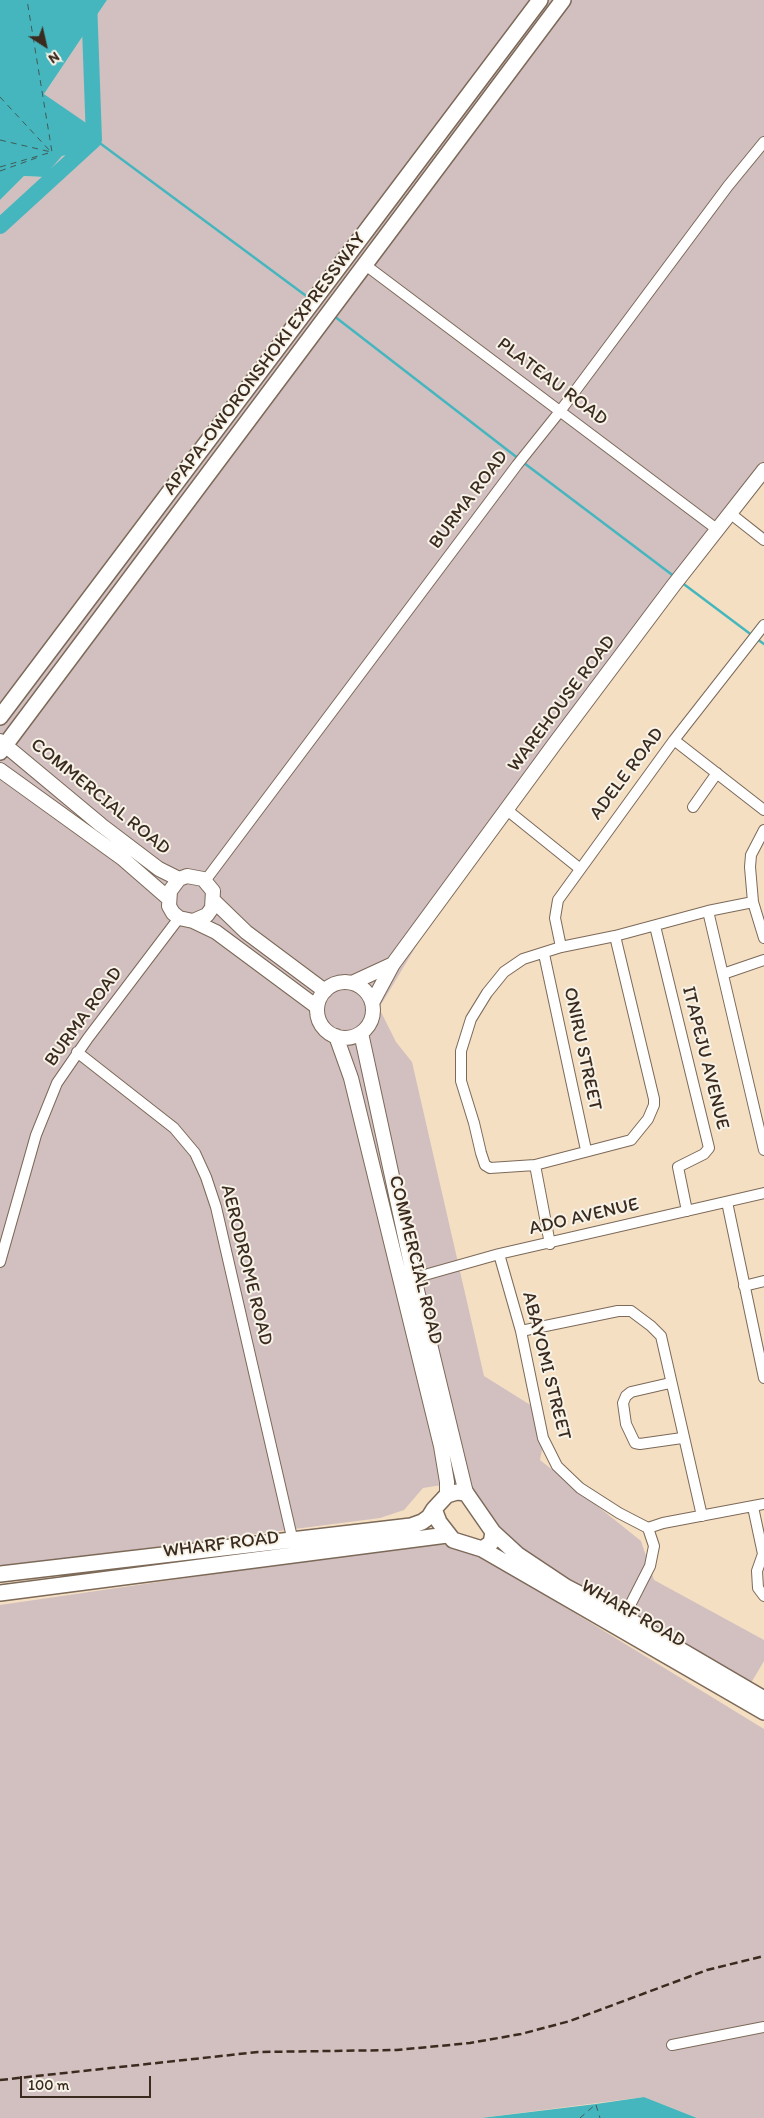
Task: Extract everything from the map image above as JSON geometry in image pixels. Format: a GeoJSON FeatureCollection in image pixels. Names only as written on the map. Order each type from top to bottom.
{"type":"FeatureCollection","features":[{"type":"Feature","properties":{"kind":"main road","name":"APAPA-OWORONSHOKI EXPRESSWAY"},"geometry":{"type":"LineString","coordinates":[[0,717],[540,0]]}},
{"type":"Feature","properties":{"kind":"main road","name":"APAPA-OWORONSHOKI EXPRESSWAY"},"geometry":{"type":"LineString","coordinates":[[2,746],[563,0]]}},
{"type":"Feature","properties":{"kind":"main road","name":"WAREHOUSE ROAD"},"geometry":{"type":"LineString","coordinates":[[372,1003],[393,964],[677,581],[764,470]]}},
{"type":"Feature","properties":{"kind":"main road","name":"COMMERCIAL ROAD"},"geometry":{"type":"LineString","coordinates":[[2,746],[158,869],[179,879]]}},
{"type":"Feature","properties":{"kind":"main road","name":"COMMERCIAL ROAD"},"geometry":{"type":"LineString","coordinates":[[0,770],[122,858],[168,898]]}},
{"type":"Feature","properties":{"kind":"main road"},"geometry":{"type":"LineString","coordinates":[[186,920],[207,915],[214,901],[213,891],[205,881],[195,876],[179,879],[173,884],[168,898],[173,913],[186,920],[216,932],[317,1008],[322,1025],[336,1036],[344,1038],[361,1033],[372,1018],[372,1003],[366,992],[354,982],[341,982],[325,991],[317,1008]]}},
{"type":"Feature","properties":{"kind":"main road"},"geometry":{"type":"LineString","coordinates":[[214,901],[246,932],[325,991]]}},
{"type":"Feature","properties":{"kind":"main road","name":"WAREHOUSE ROAD"},"geometry":{"type":"LineString","coordinates":[[354,982],[393,964]]}},
{"type":"Feature","properties":{"kind":"main road","name":"COMMERCIAL ROAD"},"geometry":{"type":"LineString","coordinates":[[361,1033],[414,1278],[466,1493]]}},
{"type":"Feature","properties":{"kind":"main road","name":"COMMERCIAL ROAD"},"geometry":{"type":"LineString","coordinates":[[336,1036],[351,1078],[441,1446],[448,1482],[447,1494]]}},
{"type":"Feature","properties":{"kind":"main road"},"geometry":{"type":"LineString","coordinates":[[447,1494],[466,1493]]}},
{"type":"Feature","properties":{"kind":"main road","name":"WHARF ROAD"},"geometry":{"type":"LineString","coordinates":[[466,1493],[493,1532],[518,1555],[550,1576],[764,1699]]}},
{"type":"Feature","properties":{"kind":"main road","name":"WHARF ROAD"},"geometry":{"type":"LineString","coordinates":[[0,1574],[411,1526],[422,1522],[447,1494]]}},
{"type":"Feature","properties":{"kind":"main road"},"geometry":{"type":"LineString","coordinates":[[434,1509],[447,1535]]}},
{"type":"Feature","properties":{"kind":"main road"},"geometry":{"type":"LineString","coordinates":[[482,1549],[491,1543],[493,1532]]}},
{"type":"Feature","properties":{"kind":"main road","name":"WHARF ROAD"},"geometry":{"type":"LineString","coordinates":[[0,1593],[447,1535],[453,1540],[482,1549],[764,1712]]}},
{"type":"Feature","properties":{"kind":"street","name":"BURMA ROAD"},"geometry":{"type":"LineString","coordinates":[[205,881],[525,454],[561,410],[728,186],[764,142]]}},
{"type":"Feature","properties":{"kind":"street","name":"PLATEAU ROAD"},"geometry":{"type":"LineString","coordinates":[[364,264],[561,410],[718,530]]}},
{"type":"Feature","properties":{"kind":"street"},"geometry":{"type":"LineString","coordinates":[[731,514],[764,540]]}},
{"type":"Feature","properties":{"kind":"street","name":"ADELE ROAD"},"geometry":{"type":"LineString","coordinates":[[561,947],[555,910],[558,900],[579,868],[674,740],[764,625]]}},
{"type":"Feature","properties":{"kind":"street"},"geometry":{"type":"LineString","coordinates":[[674,740],[764,810]]}},
{"type":"Feature","properties":{"kind":"street"},"geometry":{"type":"LineString","coordinates":[[693,807],[717,774]]}},
{"type":"Feature","properties":{"kind":"street"},"geometry":{"type":"LineString","coordinates":[[507,810],[579,868]]}},
{"type":"Feature","properties":{"kind":"street"},"geometry":{"type":"LineString","coordinates":[[764,830],[751,855],[753,902],[764,938]]}},
{"type":"Feature","properties":{"kind":"street"},"geometry":{"type":"LineString","coordinates":[[615,936],[654,1105],[648,1119],[631,1140],[586,1150],[535,1165],[497,1168],[485,1165],[461,1081],[461,1051],[471,1019],[487,993],[504,972],[523,959],[544,954],[561,947],[615,936],[708,911],[753,902]]}},
{"type":"Feature","properties":{"kind":"street"},"geometry":{"type":"LineString","coordinates":[[708,911],[764,1150]]}},
{"type":"Feature","properties":{"kind":"street","name":"BURMA ROAD"},"geometry":{"type":"LineString","coordinates":[[0,1262],[36,1135],[57,1083],[77,1052],[186,920]]}},
{"type":"Feature","properties":{"kind":"street","name":"ITAPEJU AVENUE"},"geometry":{"type":"LineString","coordinates":[[655,926],[709,1148],[704,1154],[678,1167],[687,1211]]}},
{"type":"Feature","properties":{"kind":"street","name":"ONIRU STREET"},"geometry":{"type":"LineString","coordinates":[[544,954],[586,1150]]}},
{"type":"Feature","properties":{"kind":"street"},"geometry":{"type":"LineString","coordinates":[[723,974],[764,960]]}},
{"type":"Feature","properties":{"kind":"street","name":"AERODROME ROAD"},"geometry":{"type":"LineString","coordinates":[[77,1052],[174,1128],[195,1153],[206,1177],[216,1207],[296,1555]]}},
{"type":"Feature","properties":{"kind":"street"},"geometry":{"type":"LineString","coordinates":[[535,1165],[550,1244]]}},
{"type":"Feature","properties":{"kind":"street","name":"ADO AVENUE"},"geometry":{"type":"LineString","coordinates":[[414,1278],[500,1254],[550,1244],[764,1193]]}},
{"type":"Feature","properties":{"kind":"street"},"geometry":{"type":"LineString","coordinates":[[727,1202],[764,1378]]}},
{"type":"Feature","properties":{"kind":"street","name":"ABAYOMI STREET"},"geometry":{"type":"LineString","coordinates":[[500,1254],[521,1331],[543,1438],[557,1466],[580,1488],[620,1514],[648,1528]]}},
{"type":"Feature","properties":{"kind":"street"},"geometry":{"type":"LineString","coordinates":[[744,1286],[764,1281]]}},
{"type":"Feature","properties":{"kind":"street"},"geometry":{"type":"LineString","coordinates":[[521,1331],[618,1310],[638,1314],[661,1336],[682,1438],[702,1516]]}},
{"type":"Feature","properties":{"kind":"street"},"geometry":{"type":"LineString","coordinates":[[670,1383],[631,1392],[626,1396],[623,1403],[626,1424],[635,1443],[640,1444],[682,1438]]}},
{"type":"Feature","properties":{"kind":"street"},"geometry":{"type":"LineString","coordinates":[[624,1617],[650,1566],[654,1546],[648,1528],[663,1523],[764,1504]]}},
{"type":"Feature","properties":{"kind":"street"},"geometry":{"type":"LineString","coordinates":[[753,1507],[764,1554],[757,1571],[758,1588],[764,1596]]}},
{"type":"Feature","properties":{"kind":"street"},"geometry":{"type":"LineString","coordinates":[[672,2045],[764,2027]]}},
{"type":"Feature","properties":{"kind":"shaded area"},"geometry":{"type":"Polygon","coordinates":[[[107,0],[764,0],[764,477],[436,913],[379,1008],[396,1042],[412,1062],[484,1376],[540,1411],[544,1440],[540,1460],[641,1541],[654,1580],[764,1640],[764,1661],[751,1683],[519,1554],[467,1481],[423,1488],[404,1510],[380,1518],[0,1567],[0,200],[24,176],[44,177],[62,156],[87,152],[100,134],[44,94],[107,0]]]}},
{"type":"Feature","properties":{"kind":"shaded area"},"geometry":{"type":"Polygon","coordinates":[[[420,1544],[457,1545],[493,1563],[764,1729],[764,2118],[697,2118],[644,2097],[481,2118],[0,2118],[0,1605],[420,1544]]]}},
{"type":"Feature","properties":{"kind":"water"},"geometry":{"type":"Polygon","coordinates":[[[0,0],[107,0],[44,94],[92,127],[100,134],[98,141],[87,152],[62,156],[44,177],[24,176],[0,200],[0,0]]]}},
{"type":"Feature","properties":{"kind":"water"},"geometry":{"type":"Polygon","coordinates":[[[644,2097],[697,2118],[481,2118],[596,2104],[644,2097]]]}},
{"type":"Feature","properties":{"kind":"waterway"},"geometry":{"type":"LineString","coordinates":[[0,226],[94,140],[89,0]]}},
{"type":"Feature","properties":{"kind":"waterway"},"geometry":{"type":"LineString","coordinates":[[97,141],[309,298]]}},
{"type":"Feature","properties":{"kind":"waterway"},"geometry":{"type":"LineString","coordinates":[[334,316],[519,459]]}},
{"type":"Feature","properties":{"kind":"waterway"},"geometry":{"type":"LineString","coordinates":[[524,463],[675,577]]}},
{"type":"Feature","properties":{"kind":"waterway"},"geometry":{"type":"LineString","coordinates":[[681,582],[753,636]]}},
{"type":"Feature","properties":{"kind":"waterway"},"geometry":{"type":"LineString","coordinates":[[757,639],[764,644]]}},
{"type":"Feature","properties":{"kind":"ferry route"},"geometry":{"type":"LineString","coordinates":[[0,167],[52,152],[27,0]]}},
{"type":"Feature","properties":{"kind":"ferry route"},"geometry":{"type":"LineString","coordinates":[[0,97],[51,152]]}},
{"type":"Feature","properties":{"kind":"ferry route"},"geometry":{"type":"LineString","coordinates":[[0,140],[51,152]]}},
{"type":"Feature","properties":{"kind":"ferry route"},"geometry":{"type":"LineString","coordinates":[[0,171],[39,157]]}},
{"type":"Feature","properties":{"kind":"ferry route"},"geometry":{"type":"LineString","coordinates":[[580,2118],[596,2104]]}},
{"type":"Feature","properties":{"kind":"ferry route"},"geometry":{"type":"LineString","coordinates":[[596,2105],[600,2118]]}},
{"type":"Feature","properties":{"kind":"railway"},"geometry":{"type":"LineString","coordinates":[[0,2080],[258,2052],[397,2050],[470,2043],[521,2034],[570,2021],[707,1970],[764,1956]]}}]}
